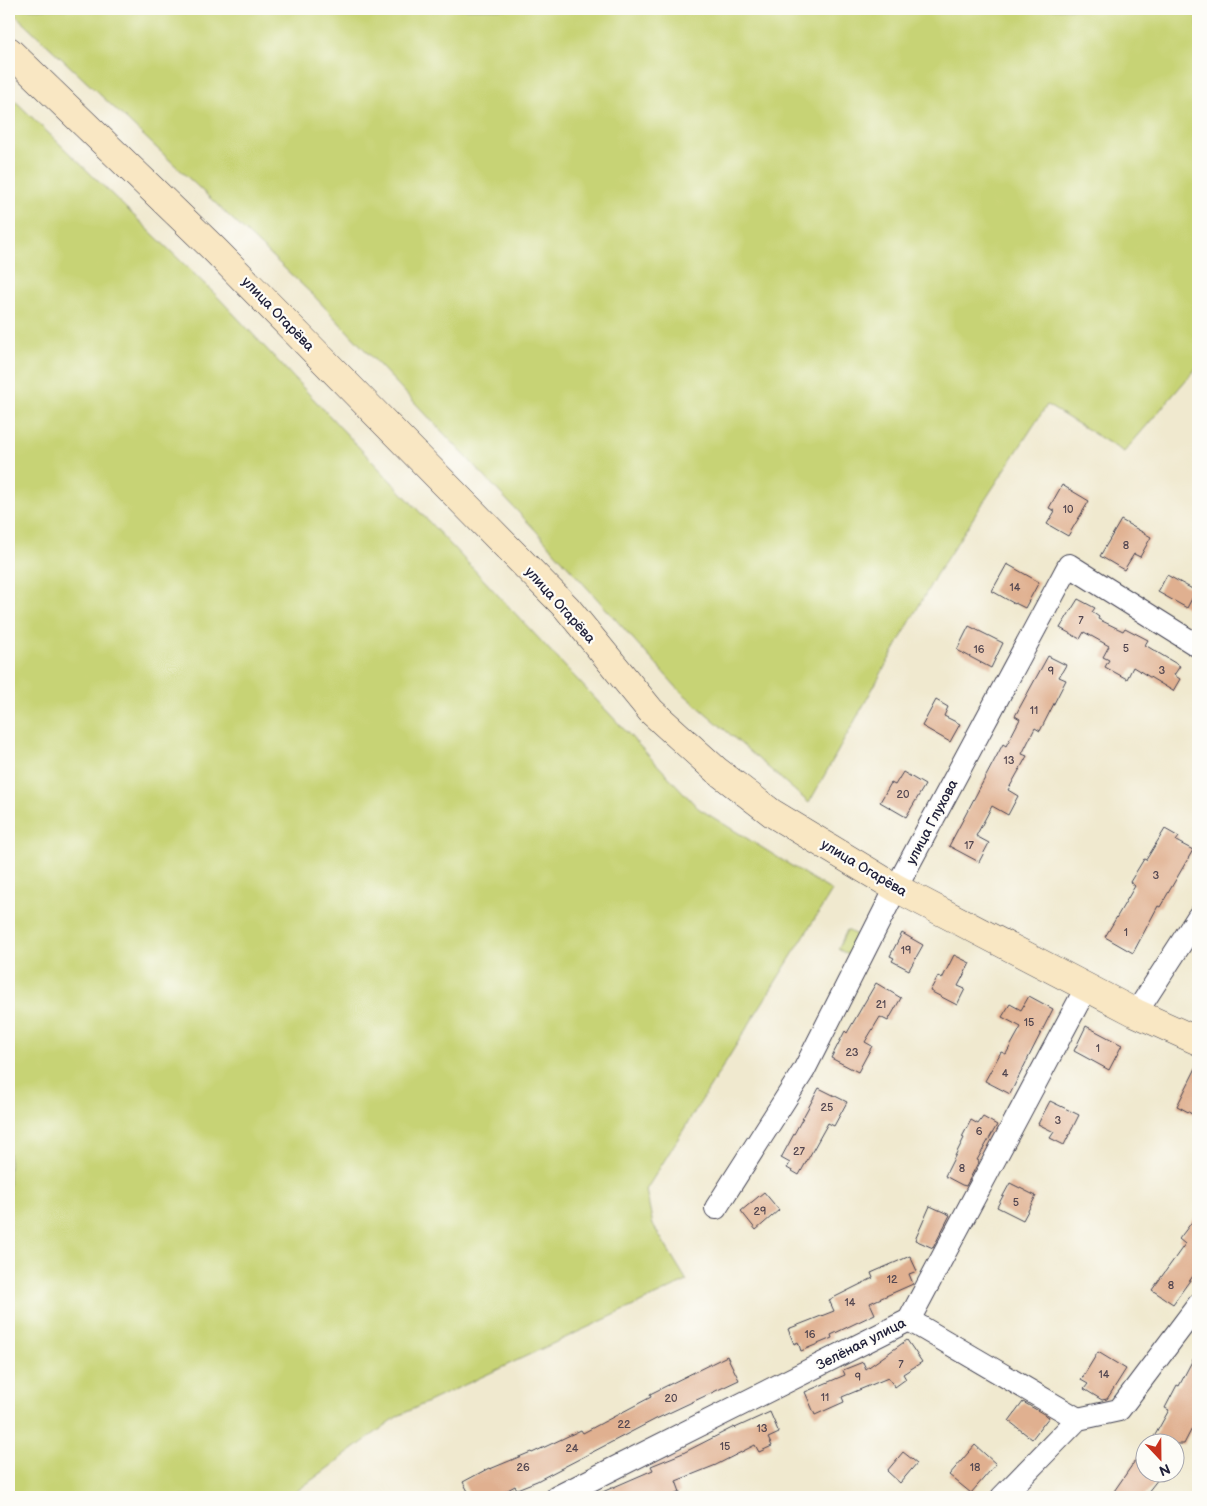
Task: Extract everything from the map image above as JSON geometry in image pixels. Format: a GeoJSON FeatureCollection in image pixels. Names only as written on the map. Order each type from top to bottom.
{"type":"FeatureCollection","features":[{"type":"Feature","properties":{"kind":"main road","name":"улица Огарёва"},"geometry":{"type":"LineString","coordinates":[[9,51],[215,250],[566,608],[650,711],[716,770],[772,813],[896,888],[1136,1014],[1198,1041]]}},
{"type":"Feature","properties":{"kind":"street","name":"улица Глухова"},"geometry":{"type":"LineString","coordinates":[[716,1208],[804,1070],[896,888],[1069,566],[1198,646]]}},
{"type":"Feature","properties":{"kind":"street"},"geometry":{"type":"LineString","coordinates":[[1136,1014],[1198,917]]}},
{"type":"Feature","properties":{"kind":"street","name":"Зелёная улица"},"geometry":{"type":"LineString","coordinates":[[557,1497],[909,1320],[1086,988]]}},
{"type":"Feature","properties":{"kind":"street"},"geometry":{"type":"LineString","coordinates":[[1002,1497],[1078,1419],[1119,1410],[1198,1304]]}},
{"type":"Feature","properties":{"kind":"street"},"geometry":{"type":"LineString","coordinates":[[909,1320],[1078,1419]]}},
{"type":"Feature","properties":{"kind":"green space"},"geometry":{"type":"Polygon","coordinates":[[[9,9],[1198,9],[1198,366],[1124,452],[1047,405],[936,575],[809,803],[679,690],[537,532],[314,296],[9,9]]]}},
{"type":"Feature","properties":{"kind":"green space"},"geometry":{"type":"Polygon","coordinates":[[[9,95],[215,294],[698,808],[832,891],[646,1190],[653,1225],[687,1281],[398,1416],[289,1497],[9,1497],[9,95]]]}},
{"type":"Feature","properties":{"kind":"green space"},"geometry":{"type":"Polygon","coordinates":[[[847,930],[864,939],[854,958],[838,949],[847,930]]]}},
{"type":"Feature","properties":{"kind":"building"},"geometry":{"type":"Polygon","coordinates":[[[1062,485],[1089,501],[1068,536],[1047,524],[1055,511],[1049,508],[1062,485]]]}},
{"type":"Feature","properties":{"kind":"building"},"geometry":{"type":"Polygon","coordinates":[[[1121,520],[1151,537],[1140,557],[1134,554],[1124,570],[1100,556],[1121,520]]]}},
{"type":"Feature","properties":{"kind":"building"},"geometry":{"type":"Polygon","coordinates":[[[1007,564],[1039,582],[1025,608],[992,591],[1007,564]]]}},
{"type":"Feature","properties":{"kind":"building"},"geometry":{"type":"Polygon","coordinates":[[[1167,575],[1196,591],[1187,608],[1158,592],[1167,575]]]}},
{"type":"Feature","properties":{"kind":"building"},"geometry":{"type":"Polygon","coordinates":[[[1078,599],[1095,608],[1092,612],[1099,617],[1098,619],[1123,631],[1125,628],[1148,640],[1145,645],[1180,666],[1174,675],[1180,679],[1173,691],[1133,667],[1127,679],[1105,667],[1109,660],[1103,657],[1109,646],[1084,632],[1080,639],[1060,628],[1078,599]]]}},
{"type":"Feature","properties":{"kind":"building"},"geometry":{"type":"Polygon","coordinates":[[[969,626],[1003,643],[991,668],[957,650],[969,626]]]}},
{"type":"Feature","properties":{"kind":"building"},"geometry":{"type":"Polygon","coordinates":[[[1048,656],[1066,665],[1059,677],[1066,680],[1040,731],[1035,728],[1022,754],[1027,756],[1008,790],[1018,796],[1008,815],[992,806],[976,836],[989,843],[979,862],[949,846],[1003,744],[1006,746],[1020,719],[1015,716],[1048,656]]]}},
{"type":"Feature","properties":{"kind":"building"},"geometry":{"type":"Polygon","coordinates":[[[936,700],[948,707],[944,716],[960,724],[950,742],[922,726],[936,700]]]}},
{"type":"Feature","properties":{"kind":"building"},"geometry":{"type":"Polygon","coordinates":[[[903,772],[925,785],[906,817],[880,802],[891,783],[895,785],[903,772]]]}},
{"type":"Feature","properties":{"kind":"building"},"geometry":{"type":"Polygon","coordinates":[[[1165,829],[1179,837],[1176,841],[1193,850],[1160,907],[1158,906],[1133,953],[1105,937],[1135,886],[1130,882],[1165,829]]]}},
{"type":"Feature","properties":{"kind":"building"},"geometry":{"type":"Polygon","coordinates":[[[902,933],[923,945],[909,970],[892,961],[894,958],[890,956],[902,933]]]}},
{"type":"Feature","properties":{"kind":"building"},"geometry":{"type":"Polygon","coordinates":[[[954,955],[970,963],[958,986],[965,989],[957,1005],[930,991],[938,976],[942,979],[954,955]]]}},
{"type":"Feature","properties":{"kind":"building"},"geometry":{"type":"Polygon","coordinates":[[[876,983],[901,998],[888,1021],[880,1017],[865,1042],[872,1046],[858,1072],[831,1058],[845,1031],[847,1033],[876,983]]]}},
{"type":"Feature","properties":{"kind":"building"},"geometry":{"type":"Polygon","coordinates":[[[1029,996],[1053,1009],[1010,1094],[985,1081],[1001,1052],[1006,1054],[1021,1027],[1002,1017],[1010,1004],[1021,1010],[1029,996]]]}},
{"type":"Feature","properties":{"kind":"building"},"geometry":{"type":"Polygon","coordinates":[[[1086,1026],[1122,1045],[1109,1070],[1074,1051],[1086,1026]]]}},
{"type":"Feature","properties":{"kind":"building"},"geometry":{"type":"Polygon","coordinates":[[[1198,1064],[1198,1102],[1192,1114],[1177,1106],[1198,1064]]]}},
{"type":"Feature","properties":{"kind":"building"},"geometry":{"type":"Polygon","coordinates":[[[819,1088],[847,1102],[834,1126],[828,1123],[799,1175],[787,1168],[790,1163],[781,1158],[819,1088]]]}},
{"type":"Feature","properties":{"kind":"building"},"geometry":{"type":"Polygon","coordinates":[[[1050,1101],[1079,1115],[1064,1145],[1050,1138],[1054,1132],[1038,1124],[1050,1101]]]}},
{"type":"Feature","properties":{"kind":"building"},"geometry":{"type":"Polygon","coordinates":[[[983,1117],[997,1125],[977,1160],[979,1161],[966,1186],[962,1185],[945,1176],[971,1120],[978,1124],[983,1117]]]}},
{"type":"Feature","properties":{"kind":"building"},"geometry":{"type":"Polygon","coordinates":[[[1010,1183],[1036,1196],[1023,1220],[997,1207],[1010,1183]]]}},
{"type":"Feature","properties":{"kind":"building"},"geometry":{"type":"Polygon","coordinates":[[[764,1192],[779,1210],[756,1230],[741,1211],[764,1192]]]}},
{"type":"Feature","properties":{"kind":"building"},"geometry":{"type":"Polygon","coordinates":[[[930,1206],[950,1215],[933,1248],[915,1240],[930,1206]]]}},
{"type":"Feature","properties":{"kind":"building"},"geometry":{"type":"Polygon","coordinates":[[[1198,1214],[1198,1269],[1173,1304],[1152,1290],[1185,1244],[1179,1239],[1198,1214]]]}},
{"type":"Feature","properties":{"kind":"building"},"geometry":{"type":"Polygon","coordinates":[[[910,1256],[917,1271],[909,1274],[913,1284],[870,1303],[875,1314],[831,1335],[832,1338],[801,1351],[798,1342],[794,1344],[788,1329],[834,1311],[829,1300],[873,1278],[871,1273],[910,1256]]]}},
{"type":"Feature","properties":{"kind":"building"},"geometry":{"type":"Polygon","coordinates":[[[907,1340],[922,1362],[903,1374],[906,1379],[895,1387],[888,1378],[842,1397],[844,1402],[815,1415],[805,1392],[845,1375],[843,1370],[863,1362],[866,1369],[907,1340]]]}},
{"type":"Feature","properties":{"kind":"building"},"geometry":{"type":"Polygon","coordinates":[[[1198,1350],[1198,1417],[1184,1444],[1184,1434],[1156,1434],[1169,1410],[1165,1408],[1177,1385],[1179,1386],[1198,1350]]]}},
{"type":"Feature","properties":{"kind":"building"},"geometry":{"type":"Polygon","coordinates":[[[1098,1352],[1126,1369],[1107,1399],[1102,1400],[1084,1389],[1088,1384],[1081,1380],[1098,1352]]]}},
{"type":"Feature","properties":{"kind":"building"},"geometry":{"type":"Polygon","coordinates":[[[727,1356],[739,1380],[656,1419],[537,1481],[517,1489],[515,1486],[495,1497],[471,1497],[463,1482],[489,1468],[532,1453],[581,1430],[583,1433],[651,1397],[650,1394],[727,1356]]]}},
{"type":"Feature","properties":{"kind":"building"},"geometry":{"type":"Polygon","coordinates":[[[1023,1402],[1049,1417],[1032,1439],[1009,1421],[1023,1402]]]}},
{"type":"Feature","properties":{"kind":"building"},"geometry":{"type":"Polygon","coordinates":[[[770,1412],[779,1433],[768,1438],[772,1446],[759,1452],[755,1445],[716,1465],[676,1481],[680,1492],[669,1497],[591,1497],[653,1470],[651,1466],[770,1412]]]}},
{"type":"Feature","properties":{"kind":"building"},"geometry":{"type":"Polygon","coordinates":[[[975,1445],[996,1464],[971,1493],[949,1475],[975,1445]]]}},
{"type":"Feature","properties":{"kind":"building"},"geometry":{"type":"Polygon","coordinates":[[[903,1452],[917,1463],[900,1483],[887,1471],[903,1452]]]}},
{"type":"Feature","properties":{"kind":"building"},"geometry":{"type":"Polygon","coordinates":[[[1134,1462],[1134,1484],[1154,1484],[1144,1497],[1110,1497],[1134,1462]]]}}]}
